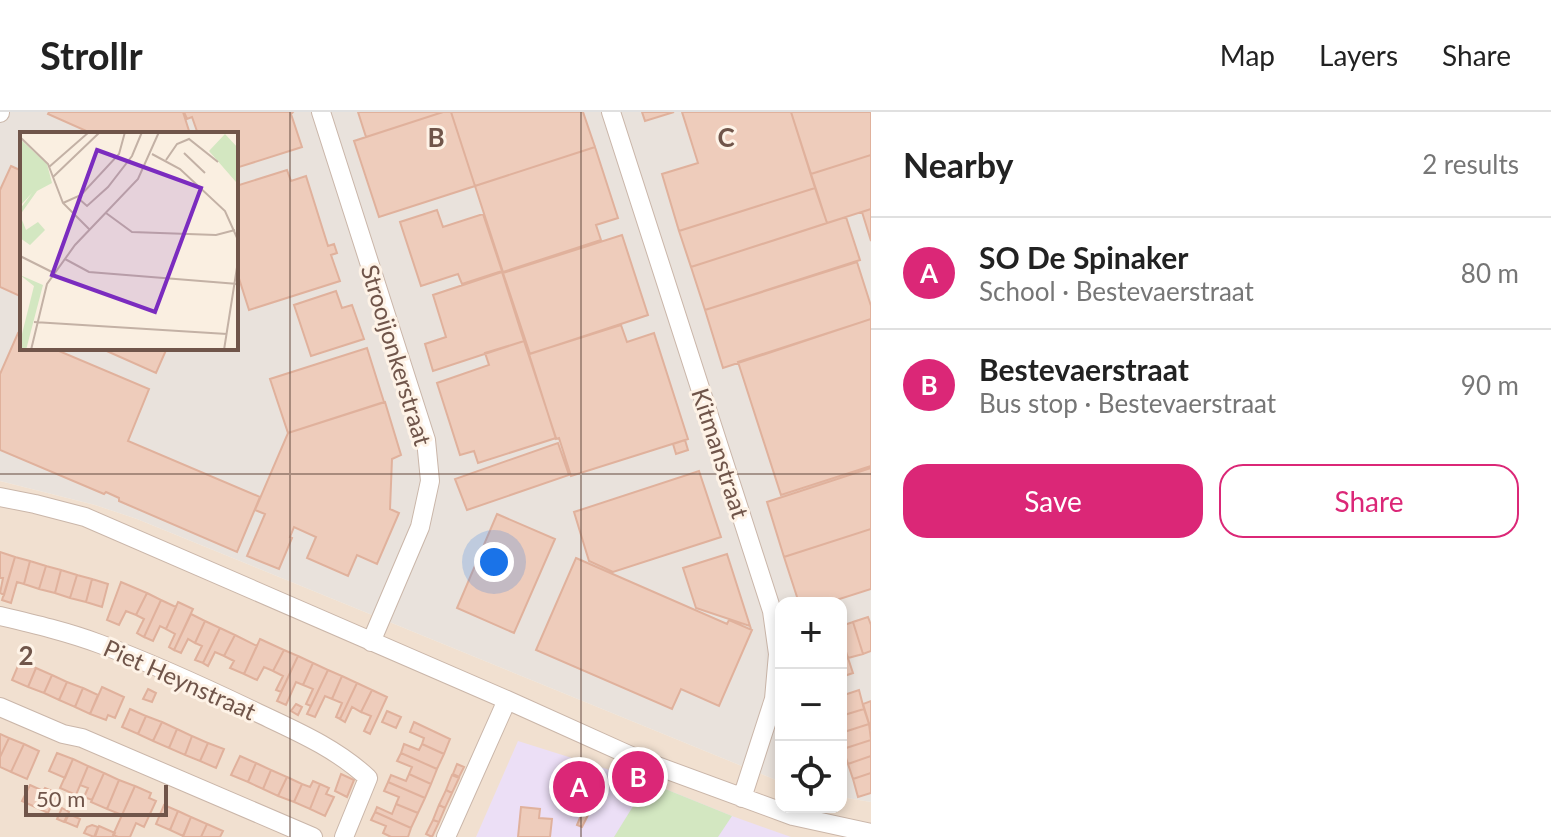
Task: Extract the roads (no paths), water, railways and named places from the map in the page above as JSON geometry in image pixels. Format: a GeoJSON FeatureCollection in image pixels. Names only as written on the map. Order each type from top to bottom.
{"type":"FeatureCollection","features":[{"type":"Feature","properties":{"kind":"street","name":"Strooijonkerstraat"},"geometry":{"type":"LineString","coordinates":[[321,112],[426,440],[430,481],[420,527],[371,642]]}},
{"type":"Feature","properties":{"kind":"street","name":"Kitmanstraat"},"geometry":{"type":"LineString","coordinates":[[611,112],[772,611],[778,654],[774,699],[742,798]]}},
{"type":"Feature","properties":{"kind":"street"},"geometry":{"type":"LineString","coordinates":[[0,497],[85,517],[638,759],[793,816],[862,834]]}},
{"type":"Feature","properties":{"kind":"street","name":"Piet Heynstraat"},"geometry":{"type":"LineString","coordinates":[[0,616],[98,643],[178,676],[305,735],[351,762],[368,778],[344,837]]}},
{"type":"Feature","properties":{"kind":"street"},"geometry":{"type":"LineString","coordinates":[[446,837],[507,700]]}},
{"type":"Feature","properties":{"kind":"street"},"geometry":{"type":"LineString","coordinates":[[0,707],[63,734],[82,738],[313,837]]}},
{"type":"Feature","properties":{"kind":"place","name":"Bestevaerstraat"},"geometry":{"type":"Point","coordinates":[638,777]}},
{"type":"Feature","properties":{"kind":"place","name":"SO De Spinaker"},"geometry":{"type":"Point","coordinates":[579,787]}}]}
